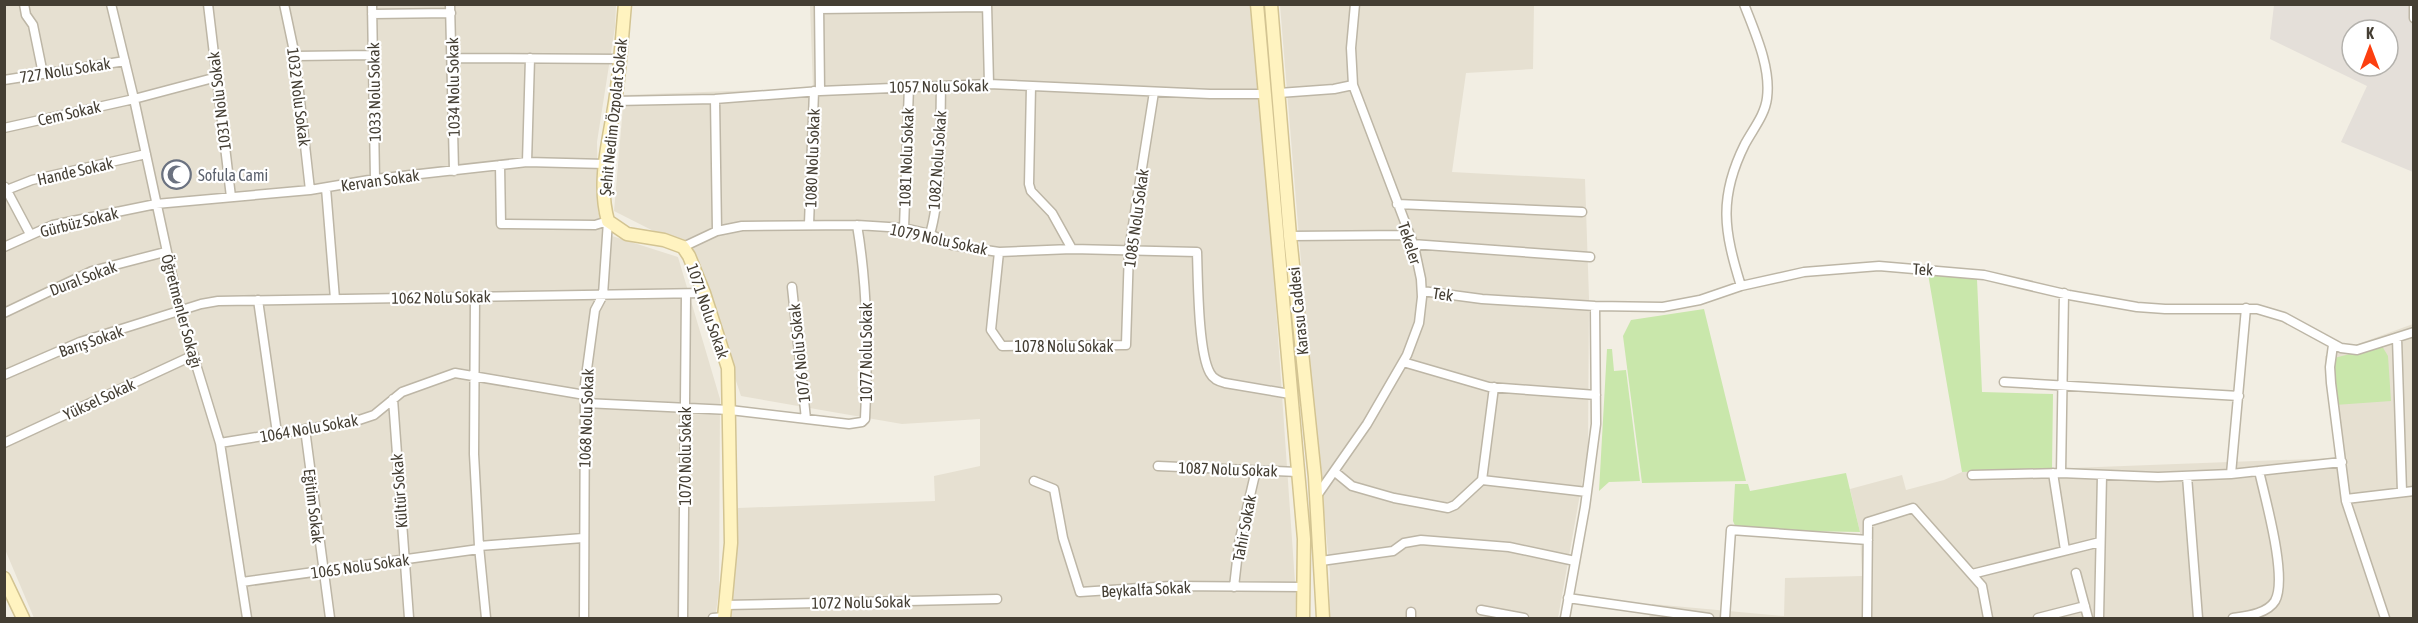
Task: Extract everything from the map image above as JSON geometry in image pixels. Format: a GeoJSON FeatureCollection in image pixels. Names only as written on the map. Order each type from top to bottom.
{"type":"FeatureCollection","features":[{"type":"Feature","properties":{"kind":"main road","name":"Şehit Nedim Özpolat Sokak"},"geometry":{"type":"LineString","coordinates":[[608,221],[603,201],[605,164],[621,58],[625,4]]}},
{"type":"Feature","properties":{"kind":"main road","name":"Karasu Caddesi"},"geometry":{"type":"LineString","coordinates":[[1257,4],[1304,539],[1303,618]]}},
{"type":"Feature","properties":{"kind":"main road","name":"Karasu Caddesi"},"geometry":{"type":"LineString","coordinates":[[1271,4],[1290,236],[1316,497],[1323,618]]}},
{"type":"Feature","properties":{"kind":"main road"},"geometry":{"type":"LineString","coordinates":[[608,221],[627,234],[664,240],[683,247]]}},
{"type":"Feature","properties":{"kind":"main road","name":"1071 Nolu Sokak"},"geometry":{"type":"LineString","coordinates":[[683,247],[704,293],[728,368],[731,543],[721,615]]}},
{"type":"Feature","properties":{"kind":"main road"},"geometry":{"type":"LineString","coordinates":[[4,578],[24,618]]}},
{"type":"Feature","properties":{"kind":"street"},"geometry":{"type":"LineString","coordinates":[[24,4],[26,15],[33,24],[43,74]]}},
{"type":"Feature","properties":{"kind":"street","name":"Öğretmenler Sokağı"},"geometry":{"type":"LineString","coordinates":[[111,4],[146,154],[165,252],[180,312],[220,443],[248,618]]}},
{"type":"Feature","properties":{"kind":"street","name":"1031 Nolu Sokak"},"geometry":{"type":"LineString","coordinates":[[207,4],[231,197]]}},
{"type":"Feature","properties":{"kind":"street","name":"1032 Nolu Sokak"},"geometry":{"type":"LineString","coordinates":[[284,4],[296,56],[310,190]]}},
{"type":"Feature","properties":{"kind":"street","name":"Tekeler"},"geometry":{"type":"LineString","coordinates":[[1316,497],[1367,424],[1403,362],[1419,323],[1422,291],[1411,239],[1353,85],[1352,48],[1355,4]]}},
{"type":"Feature","properties":{"kind":"street"},"geometry":{"type":"LineString","coordinates":[[1741,286],[1730,249],[1726,204],[1730,182],[1744,145],[1765,108],[1767,97],[1765,64],[1744,4]]}},
{"type":"Feature","properties":{"kind":"street"},"geometry":{"type":"LineString","coordinates":[[2414,5],[2414,18]]}},
{"type":"Feature","properties":{"kind":"street"},"geometry":{"type":"LineString","coordinates":[[819,7],[987,6],[989,84]]}},
{"type":"Feature","properties":{"kind":"street","name":"1080 Nolu Sokak"},"geometry":{"type":"LineString","coordinates":[[809,224],[817,91],[819,7]]}},
{"type":"Feature","properties":{"kind":"street"},"geometry":{"type":"LineString","coordinates":[[372,9],[450,9]]}},
{"type":"Feature","properties":{"kind":"street","name":"1033 Nolu Sokak"},"geometry":{"type":"LineString","coordinates":[[372,9],[375,179]]}},
{"type":"Feature","properties":{"kind":"street","name":"1034 Nolu Sokak"},"geometry":{"type":"LineString","coordinates":[[450,9],[454,171]]}},
{"type":"Feature","properties":{"kind":"street"},"geometry":{"type":"LineString","coordinates":[[296,56],[374,55]]}},
{"type":"Feature","properties":{"kind":"street"},"geometry":{"type":"LineString","coordinates":[[453,58],[621,58]]}},
{"type":"Feature","properties":{"kind":"street"},"geometry":{"type":"LineString","coordinates":[[526,162],[530,58]]}},
{"type":"Feature","properties":{"kind":"street","name":"727 Nolu Sokak"},"geometry":{"type":"LineString","coordinates":[[4,80],[125,61]]}},
{"type":"Feature","properties":{"kind":"street","name":"Cem Sokak"},"geometry":{"type":"LineString","coordinates":[[4,128],[134,99],[217,77]]}},
{"type":"Feature","properties":{"kind":"street","name":"1057 Nolu Sokak"},"geometry":{"type":"LineString","coordinates":[[615,101],[715,99],[817,91],[989,84],[1154,92],[1264,94]]}},
{"type":"Feature","properties":{"kind":"street"},"geometry":{"type":"LineString","coordinates":[[1278,93],[1334,89],[1353,85]]}},
{"type":"Feature","properties":{"kind":"street","name":"1082 Nolu Sokak"},"geometry":{"type":"LineString","coordinates":[[930,234],[938,171],[941,86]]}},
{"type":"Feature","properties":{"kind":"street"},"geometry":{"type":"LineString","coordinates":[[1031,86],[1029,184],[1031,191],[1052,213],[1072,249]]}},
{"type":"Feature","properties":{"kind":"street","name":"1081 Nolu Sokak"},"geometry":{"type":"LineString","coordinates":[[904,228],[909,87]]}},
{"type":"Feature","properties":{"kind":"street","name":"1085 Nolu Sokak"},"geometry":{"type":"LineString","coordinates":[[1126,345],[1129,250],[1154,92]]}},
{"type":"Feature","properties":{"kind":"street"},"geometry":{"type":"LineString","coordinates":[[715,99],[717,231]]}},
{"type":"Feature","properties":{"kind":"street","name":"Hande Sokak"},"geometry":{"type":"LineString","coordinates":[[5,189],[32,180],[146,154]]}},
{"type":"Feature","properties":{"kind":"street","name":"Kervan Sokak"},"geometry":{"type":"LineString","coordinates":[[156,204],[310,190],[375,179],[526,162],[605,164]]}},
{"type":"Feature","properties":{"kind":"street"},"geometry":{"type":"LineString","coordinates":[[500,165],[501,224],[595,225],[608,221]]}},
{"type":"Feature","properties":{"kind":"street"},"geometry":{"type":"LineString","coordinates":[[326,188],[335,299]]}},
{"type":"Feature","properties":{"kind":"street"},"geometry":{"type":"LineString","coordinates":[[5,189],[30,234]]}},
{"type":"Feature","properties":{"kind":"street","name":"Gürbüz Sokak"},"geometry":{"type":"LineString","coordinates":[[4,247],[53,225],[156,204]]}},
{"type":"Feature","properties":{"kind":"street"},"geometry":{"type":"LineString","coordinates":[[1397,204],[1582,212]]}},
{"type":"Feature","properties":{"kind":"street","name":"1068 Nolu Sokak"},"geometry":{"type":"LineString","coordinates":[[584,618],[585,399],[595,310],[603,295],[608,221]]}},
{"type":"Feature","properties":{"kind":"street","name":"1079 Nolu Sokak"},"geometry":{"type":"LineString","coordinates":[[717,231],[742,226],[857,225],[904,228],[930,234],[952,245],[999,252],[1072,249],[1197,252],[1203,349],[1210,373],[1216,381],[1290,394]]}},
{"type":"Feature","properties":{"kind":"street","name":"1077 Nolu Sokak"},"geometry":{"type":"LineString","coordinates":[[806,419],[849,424],[862,422],[865,419],[866,293],[865,270],[857,225]]}},
{"type":"Feature","properties":{"kind":"street","name":"1071 Nolu Sokak"},"geometry":{"type":"LineString","coordinates":[[683,247],[717,231]]}},
{"type":"Feature","properties":{"kind":"street"},"geometry":{"type":"LineString","coordinates":[[1290,236],[1411,239],[1590,257]]}},
{"type":"Feature","properties":{"kind":"street","name":"Dural Sokak"},"geometry":{"type":"LineString","coordinates":[[4,313],[92,272],[165,252]]}},
{"type":"Feature","properties":{"kind":"street","name":"1078 Nolu Sokak"},"geometry":{"type":"LineString","coordinates":[[999,252],[991,330],[1002,346],[1126,345]]}},
{"type":"Feature","properties":{"kind":"street","name":"Tek"},"geometry":{"type":"LineString","coordinates":[[1422,291],[1482,299],[1595,306],[1663,307],[1700,300],[1741,286],[1804,272],[1879,266],[1984,275],[2118,304],[2164,309],[2257,309],[2284,317],[2334,345],[2357,350],[2414,332]]}},
{"type":"Feature","properties":{"kind":"street","name":"1076 Nolu Sokak"},"geometry":{"type":"LineString","coordinates":[[792,287],[806,419]]}},
{"type":"Feature","properties":{"kind":"street","name":"1062 Nolu Sokak"},"geometry":{"type":"LineString","coordinates":[[180,312],[218,302],[258,300],[704,293]]}},
{"type":"Feature","properties":{"kind":"street"},"geometry":{"type":"LineString","coordinates":[[2064,293],[2057,473],[2065,550]]}},
{"type":"Feature","properties":{"kind":"street","name":"1070 Nolu Sokak"},"geometry":{"type":"LineString","coordinates":[[683,618],[686,294]]}},
{"type":"Feature","properties":{"kind":"street"},"geometry":{"type":"LineString","coordinates":[[476,297],[474,454],[479,547],[486,618]]}},
{"type":"Feature","properties":{"kind":"street"},"geometry":{"type":"LineString","coordinates":[[258,300],[277,433]]}},
{"type":"Feature","properties":{"kind":"street"},"geometry":{"type":"LineString","coordinates":[[1565,618],[1587,492],[1596,424],[1595,306]]}},
{"type":"Feature","properties":{"kind":"street"},"geometry":{"type":"LineString","coordinates":[[2232,474],[2247,308]]}},
{"type":"Feature","properties":{"kind":"street","name":"Barış Sokak"},"geometry":{"type":"LineString","coordinates":[[4,375],[80,342],[180,312]]}},
{"type":"Feature","properties":{"kind":"street"},"geometry":{"type":"LineString","coordinates":[[2397,338],[2402,492]]}},
{"type":"Feature","properties":{"kind":"street"},"geometry":{"type":"LineString","coordinates":[[2334,345],[2330,367],[2331,382],[2346,499],[2385,618]]}},
{"type":"Feature","properties":{"kind":"street","name":"Yüksel Sokak"},"geometry":{"type":"LineString","coordinates":[[4,443],[194,355]]}},
{"type":"Feature","properties":{"kind":"street"},"geometry":{"type":"LineString","coordinates":[[1403,362],[1466,382],[1494,387],[1596,395]]}},
{"type":"Feature","properties":{"kind":"street","name":"1064 Nolu Sokak"},"geometry":{"type":"LineString","coordinates":[[220,443],[356,421],[374,415],[393,399],[416,386],[455,373],[585,399],[686,410],[730,411],[806,419]]}},
{"type":"Feature","properties":{"kind":"street"},"geometry":{"type":"LineString","coordinates":[[2004,382],[2239,396]]}},
{"type":"Feature","properties":{"kind":"street"},"geometry":{"type":"LineString","coordinates":[[1335,472],[1352,486],[1394,498],[1448,508],[1455,505],[1482,480],[1494,387]]}},
{"type":"Feature","properties":{"kind":"street","name":"Kültür Sokak"},"geometry":{"type":"LineString","coordinates":[[393,399],[409,618]]}},
{"type":"Feature","properties":{"kind":"street","name":"Eğitim Sokak"},"geometry":{"type":"LineString","coordinates":[[305,429],[330,618]]}},
{"type":"Feature","properties":{"kind":"street"},"geometry":{"type":"LineString","coordinates":[[1972,475],[2057,473],[2187,476],[2232,474],[2342,462]]}},
{"type":"Feature","properties":{"kind":"street","name":"1087 Nolu Sokak"},"geometry":{"type":"LineString","coordinates":[[1158,466],[1297,472]]}},
{"type":"Feature","properties":{"kind":"street","name":"Tahir Sokak"},"geometry":{"type":"LineString","coordinates":[[1234,587],[1239,543],[1256,470]]}},
{"type":"Feature","properties":{"kind":"street"},"geometry":{"type":"LineString","coordinates":[[2233,618],[2265,610],[2274,602],[2278,592],[2278,565],[2259,471]]}},
{"type":"Feature","properties":{"kind":"street"},"geometry":{"type":"LineString","coordinates":[[2099,618],[2102,475]]}},
{"type":"Feature","properties":{"kind":"street"},"geometry":{"type":"LineString","coordinates":[[2187,476],[2198,618]]}},
{"type":"Feature","properties":{"kind":"street"},"geometry":{"type":"LineString","coordinates":[[1482,480],[1587,492]]}},
{"type":"Feature","properties":{"kind":"street","name":"Beykalfa Sokak"},"geometry":{"type":"LineString","coordinates":[[1034,481],[1054,489],[1063,538],[1080,592],[1170,586],[1303,587]]}},
{"type":"Feature","properties":{"kind":"street"},"geometry":{"type":"LineString","coordinates":[[2346,499],[2414,491]]}},
{"type":"Feature","properties":{"kind":"street"},"geometry":{"type":"LineString","coordinates":[[1868,618],[1868,522],[1913,508],[1982,586],[1988,618]]}},
{"type":"Feature","properties":{"kind":"street"},"geometry":{"type":"LineString","coordinates":[[1725,618],[1731,530],[1868,540]]}},
{"type":"Feature","properties":{"kind":"street","name":"1065 Nolu Sokak"},"geometry":{"type":"LineString","coordinates":[[242,582],[404,560],[479,547],[583,538]]}},
{"type":"Feature","properties":{"kind":"street"},"geometry":{"type":"LineString","coordinates":[[1321,561],[1393,551],[1404,543],[1421,540],[1509,547],[1575,561]]}},
{"type":"Feature","properties":{"kind":"street"},"geometry":{"type":"LineString","coordinates":[[1972,574],[2100,542]]}},
{"type":"Feature","properties":{"kind":"street"},"geometry":{"type":"LineString","coordinates":[[2076,573],[2088,618]]}},
{"type":"Feature","properties":{"kind":"street"},"geometry":{"type":"LineString","coordinates":[[1568,598],[1709,618]]}},
{"type":"Feature","properties":{"kind":"street","name":"1072 Nolu Sokak"},"geometry":{"type":"LineString","coordinates":[[721,615],[997,599]]}},
{"type":"Feature","properties":{"kind":"street"},"geometry":{"type":"LineString","coordinates":[[2038,618],[2085,606]]}},
{"type":"Feature","properties":{"kind":"street"},"geometry":{"type":"LineString","coordinates":[[1481,610],[1524,618]]}},
{"type":"Feature","properties":{"kind":"shaded area"},"geometry":{"type":"Polygon","coordinates":[[[4,5],[616,5],[615,27],[597,142],[598,212],[612,236],[678,257],[720,399],[719,591],[715,618],[34,618],[4,547],[4,5]]]}},
{"type":"Feature","properties":{"kind":"shaded area"},"geometry":{"type":"Polygon","coordinates":[[[810,5],[1255,5],[1296,597],[1295,618],[730,618],[738,508],[935,501],[934,476],[980,466],[980,419],[902,424],[741,396],[693,251],[614,211],[624,95],[813,88],[810,5]]]}},
{"type":"Feature","properties":{"kind":"shaded area"},"geometry":{"type":"Polygon","coordinates":[[[1280,5],[1534,5],[1533,69],[1466,73],[1452,172],[1585,179],[1589,298],[1588,449],[1558,618],[1329,618],[1330,573],[1308,347],[1280,5]]]}},
{"type":"Feature","properties":{"kind":"shaded area"},"geometry":{"type":"Polygon","coordinates":[[[2274,5],[2413,5],[2413,172],[2341,142],[2367,86],[2350,78],[2400,78],[2400,18],[2340,18],[2340,73],[2270,39],[2274,5]]]}},
{"type":"Feature","properties":{"kind":"shaded area"},"geometry":{"type":"Polygon","coordinates":[[[2413,324],[2413,618],[1649,618],[1652,604],[1784,616],[1785,578],[1862,576],[1860,532],[1850,489],[1902,475],[1906,490],[1944,480],[1962,472],[2338,458],[2325,356],[2413,324]]]}},
{"type":"Feature","properties":{"kind":"green space"},"geometry":{"type":"Polygon","coordinates":[[[1928,274],[1977,279],[1982,392],[2053,394],[2052,469],[1962,472],[1928,274]]]}},
{"type":"Feature","properties":{"kind":"green space"},"geometry":{"type":"Polygon","coordinates":[[[1704,309],[1746,481],[1642,483],[1623,336],[1631,320],[1704,309]]]}},
{"type":"Feature","properties":{"kind":"green space"},"geometry":{"type":"Polygon","coordinates":[[[2382,346],[2388,356],[2391,401],[2335,405],[2334,358],[2382,346]]]}},
{"type":"Feature","properties":{"kind":"green space"},"geometry":{"type":"Polygon","coordinates":[[[1607,349],[1612,349],[1614,371],[1626,370],[1640,481],[1609,482],[1599,491],[1607,349]]]}},
{"type":"Feature","properties":{"kind":"green space"},"geometry":{"type":"Polygon","coordinates":[[[1846,473],[1860,532],[1741,530],[1736,528],[1733,521],[1735,484],[1748,484],[1750,491],[1846,473]]]}},
{"type":"Feature","properties":{"kind":"place","name":"Sofula Cami"},"geometry":{"type":"Point","coordinates":[177,175]}}]}
